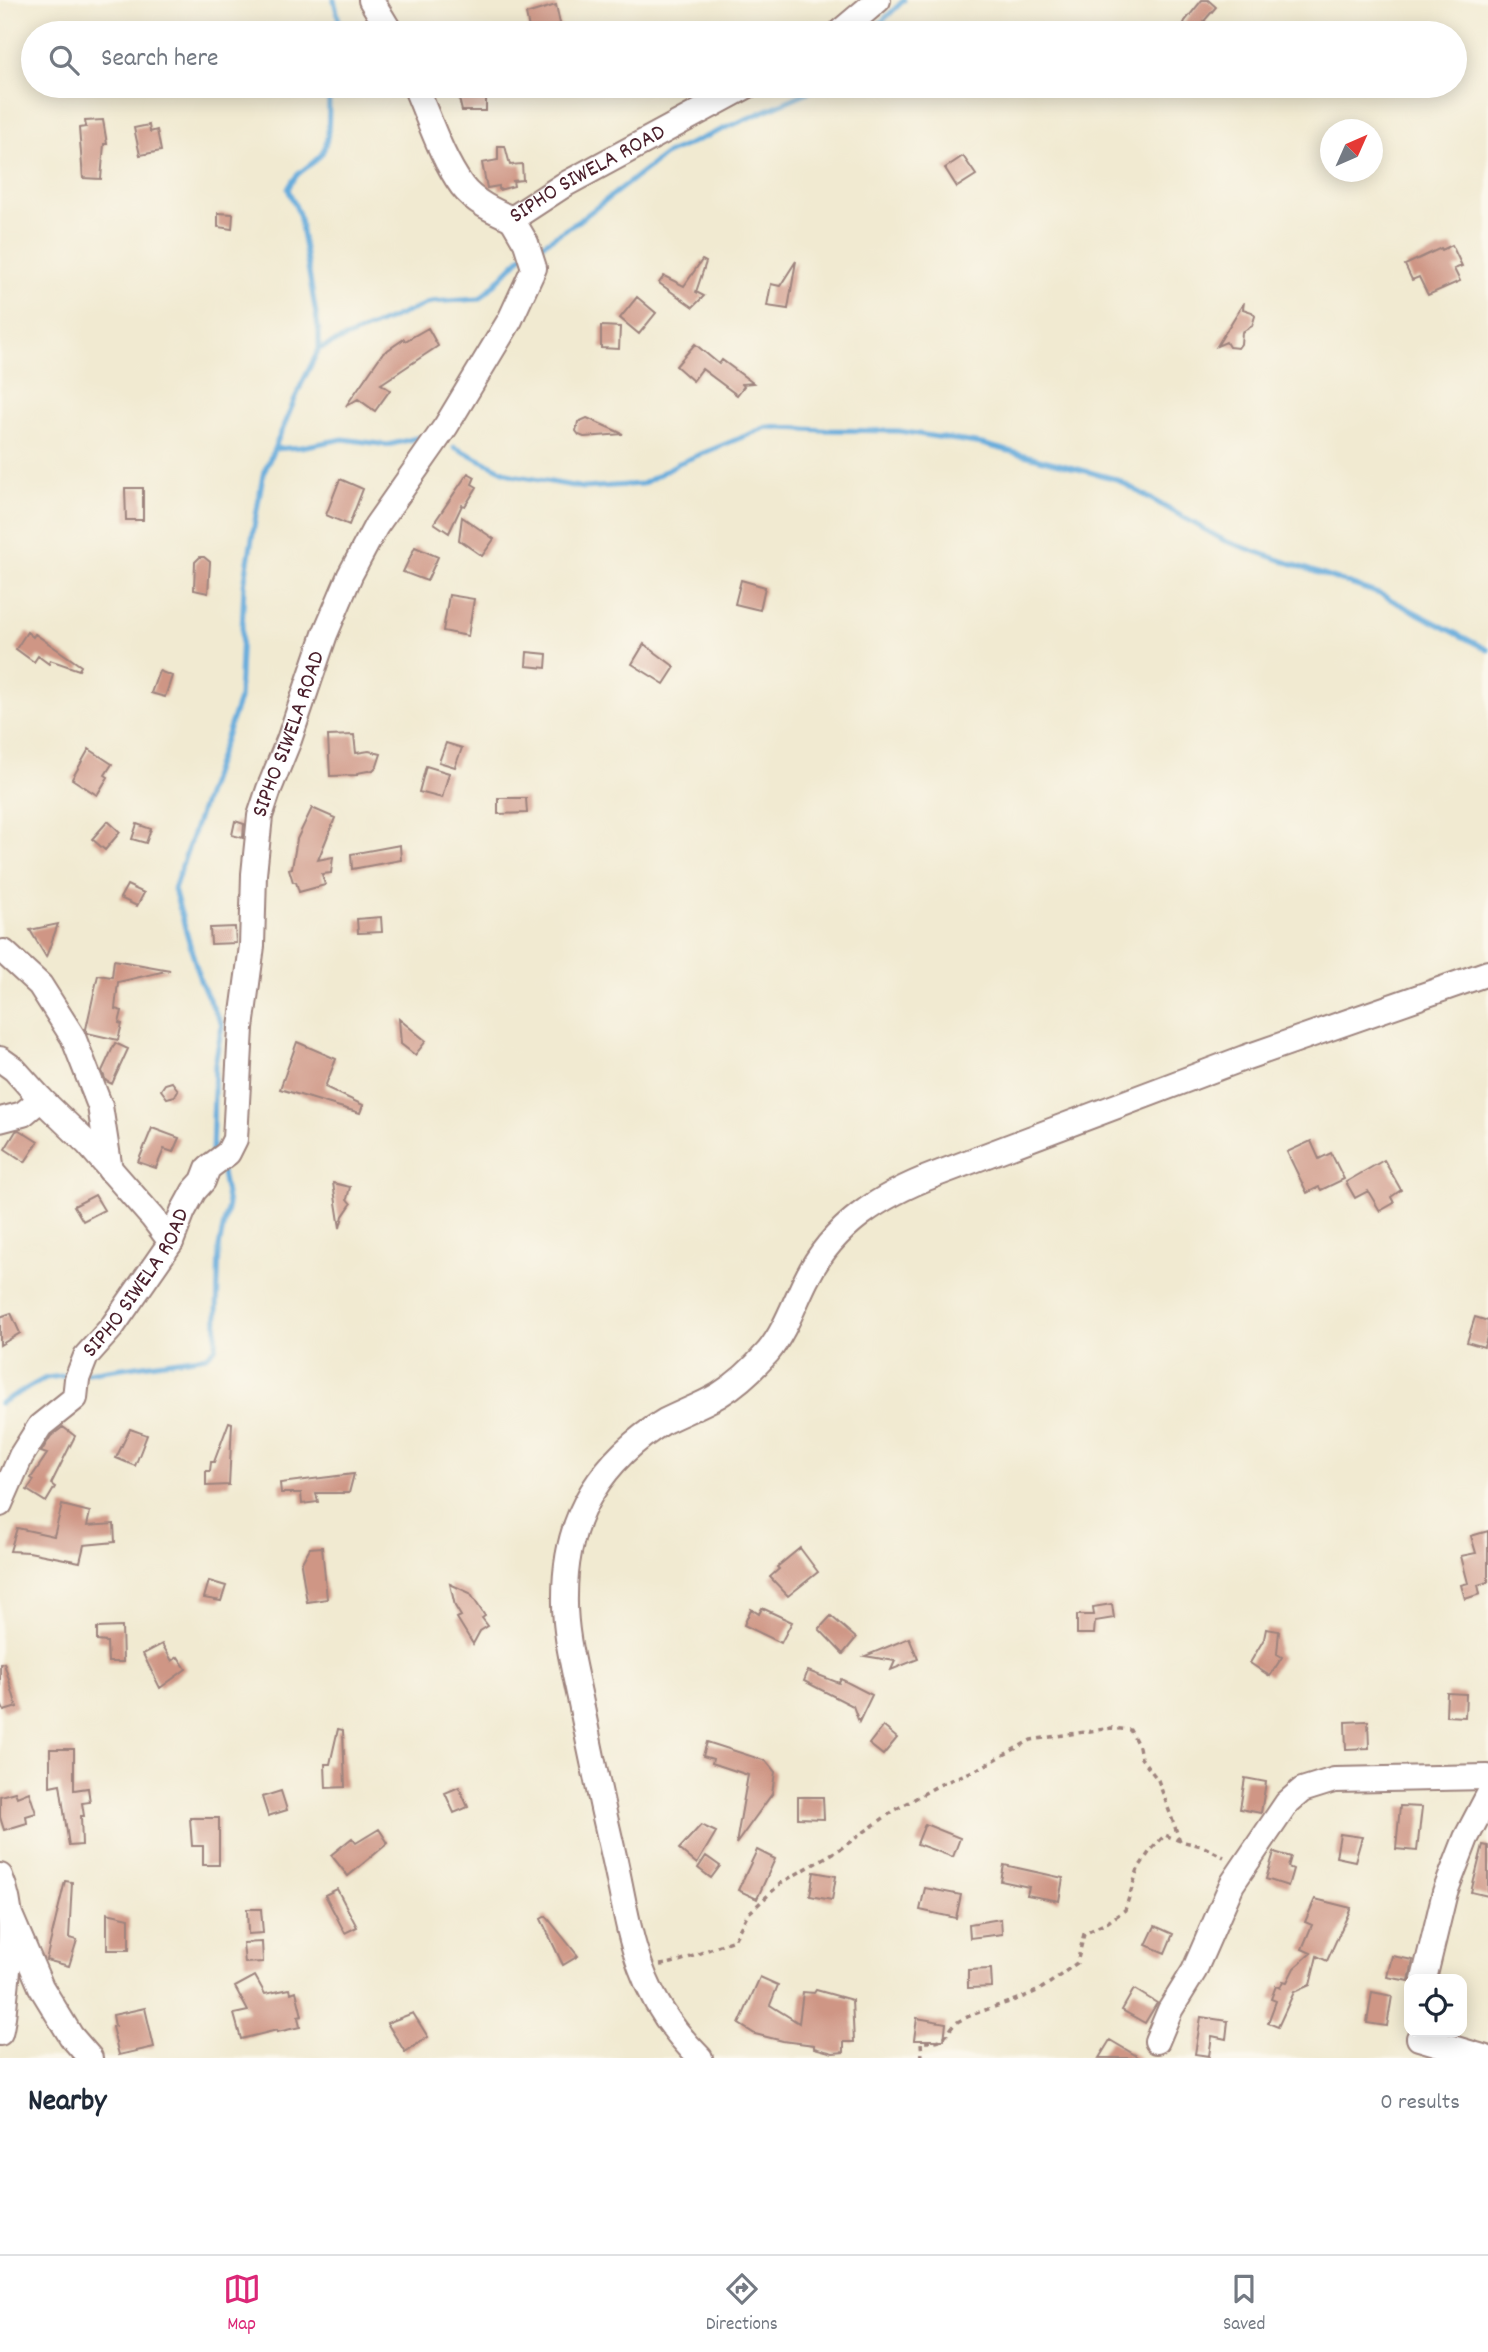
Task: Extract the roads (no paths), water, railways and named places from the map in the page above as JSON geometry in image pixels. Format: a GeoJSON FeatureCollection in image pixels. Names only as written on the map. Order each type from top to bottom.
{"type":"FeatureCollection","features":[{"type":"Feature","properties":{"kind":"street"},"geometry":{"type":"LineString","coordinates":[[371,0],[391,18]]}},
{"type":"Feature","properties":{"kind":"street"},"geometry":{"type":"LineString","coordinates":[[853,21],[878,0]]}},
{"type":"Feature","properties":{"kind":"street"},"geometry":{"type":"LineString","coordinates":[[420,98],[462,186],[486,207],[512,219]]}},
{"type":"Feature","properties":{"kind":"street","name":"SIPHO SIWELA ROAD"},"geometry":{"type":"LineString","coordinates":[[0,1504],[21,1456],[40,1426],[75,1398],[77,1379],[86,1356],[112,1327],[171,1242],[183,1211],[234,1139],[241,1028],[252,946],[254,874],[260,816],[325,634],[350,575],[376,526],[446,426],[510,320],[534,268],[530,253],[512,219],[564,185],[725,98]]}},
{"type":"Feature","properties":{"kind":"street"},"geometry":{"type":"LineString","coordinates":[[4,952],[40,985],[73,1037],[100,1107],[110,1170]]}},
{"type":"Feature","properties":{"kind":"street"},"geometry":{"type":"LineString","coordinates":[[700,2058],[660,2009],[640,1967],[587,1733],[570,1641],[565,1597],[567,1566],[575,1530],[592,1492],[613,1463],[634,1442],[650,1431],[719,1395],[754,1367],[774,1344],[805,1281],[825,1249],[854,1218],[888,1194],[1232,1062],[1488,973]]}},
{"type":"Feature","properties":{"kind":"street"},"geometry":{"type":"LineString","coordinates":[[0,1059],[14,1069],[88,1144],[171,1242]]}},
{"type":"Feature","properties":{"kind":"street"},"geometry":{"type":"LineString","coordinates":[[0,1120],[23,1114],[41,1099]]}},
{"type":"Feature","properties":{"kind":"street"},"geometry":{"type":"LineString","coordinates":[[1157,2041],[1170,2010],[1194,1971],[1220,1908],[1243,1867],[1287,1803],[1302,1790],[1334,1780],[1488,1777]]}},
{"type":"Feature","properties":{"kind":"street"},"geometry":{"type":"LineString","coordinates":[[1425,1974],[1445,1892],[1466,1838],[1488,1796]]}},
{"type":"Feature","properties":{"kind":"street"},"geometry":{"type":"LineString","coordinates":[[0,1876],[6,1890],[11,1917],[11,1949],[0,2033]]}},
{"type":"Feature","properties":{"kind":"street"},"geometry":{"type":"LineString","coordinates":[[11,1917],[41,1987],[71,2035],[90,2058]]}},
{"type":"Feature","properties":{"kind":"street"},"geometry":{"type":"LineString","coordinates":[[1416,2043],[1486,2058]]}},
{"type":"Feature","properties":{"kind":"waterway"},"geometry":{"type":"LineString","coordinates":[[334,0],[339,21]]}},
{"type":"Feature","properties":{"kind":"waterway"},"geometry":{"type":"LineString","coordinates":[[882,21],[904,0]]}},
{"type":"Feature","properties":{"kind":"waterway"},"geometry":{"type":"LineString","coordinates":[[214,1155],[215,1064],[222,1025],[201,983],[174,889],[239,699],[244,585],[263,475],[319,349],[319,332],[299,214],[288,189],[323,151],[328,134],[329,98]]}},
{"type":"Feature","properties":{"kind":"waterway"},"geometry":{"type":"LineString","coordinates":[[535,249],[580,220],[666,154],[794,98]]}},
{"type":"Feature","properties":{"kind":"waterway"},"geometry":{"type":"LineString","coordinates":[[319,349],[431,302],[480,299],[523,255]]}},
{"type":"Feature","properties":{"kind":"waterway"},"geometry":{"type":"LineString","coordinates":[[454,447],[512,475],[584,488],[642,484],[679,463],[767,427],[899,431],[982,444],[1116,479],[1225,541],[1382,595],[1488,650]]}},
{"type":"Feature","properties":{"kind":"waterway"},"geometry":{"type":"LineString","coordinates":[[274,449],[343,439],[388,445],[429,435]]}},
{"type":"Feature","properties":{"kind":"waterway"},"geometry":{"type":"LineString","coordinates":[[87,1373],[207,1356],[216,1347],[219,1247],[228,1205],[221,1167]]}},
{"type":"Feature","properties":{"kind":"waterway"},"geometry":{"type":"LineString","coordinates":[[0,1403],[46,1378],[70,1375]]}}]}
